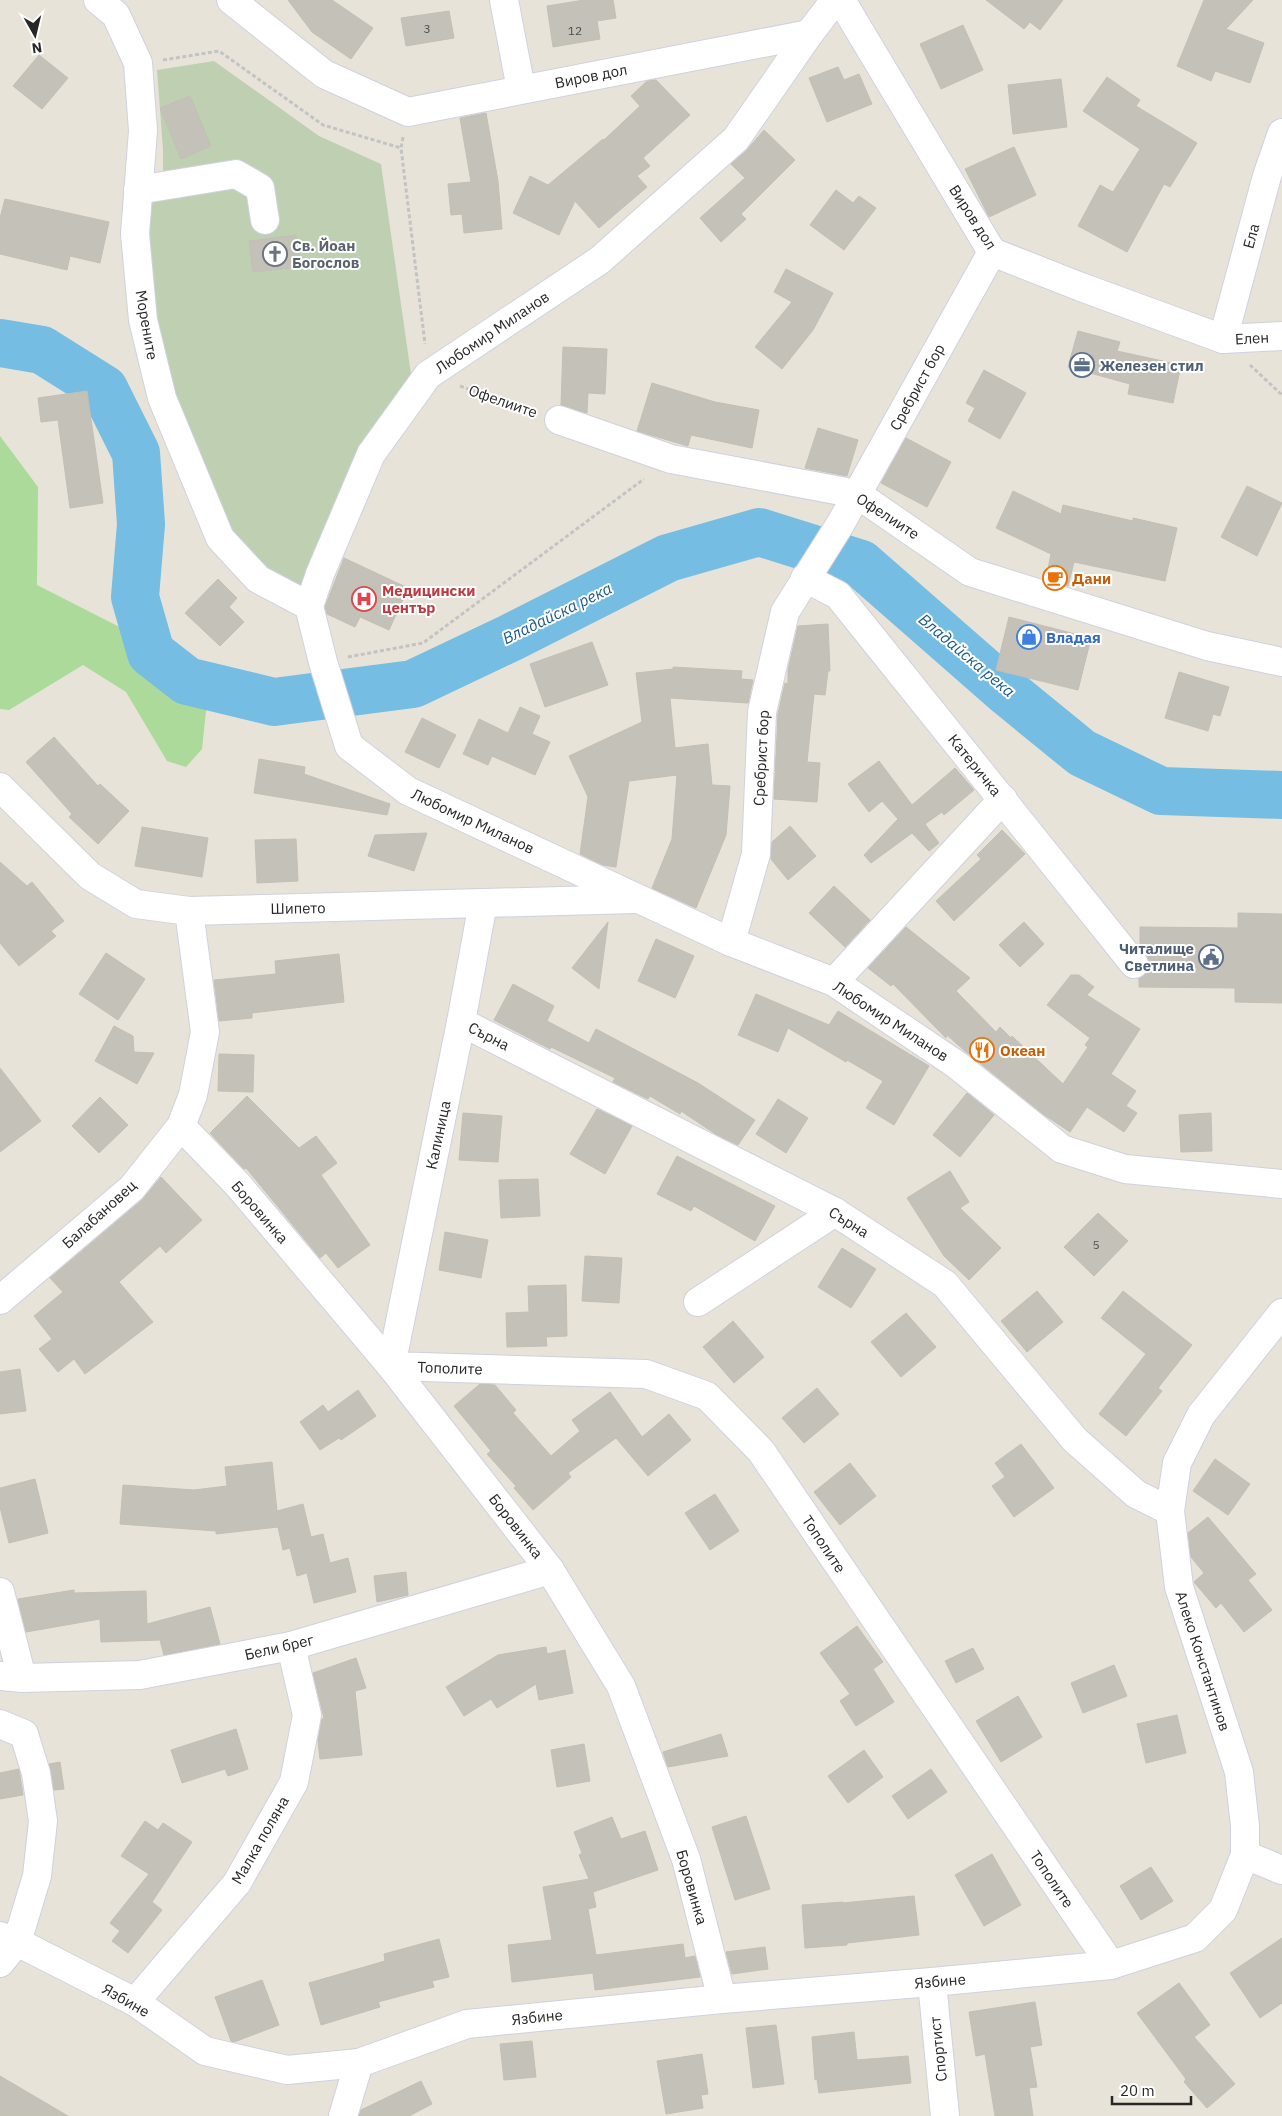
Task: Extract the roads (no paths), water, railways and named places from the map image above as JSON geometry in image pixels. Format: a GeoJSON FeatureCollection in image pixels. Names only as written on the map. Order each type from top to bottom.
{"type":"FeatureCollection","features":[{"type":"Feature","properties":{"kind":"street","name":"Морените"},"geometry":{"type":"LineString","coordinates":[[98,0],[116,15],[138,63],[143,131],[135,234],[143,320],[162,398],[220,538],[258,579],[309,606]]}},
{"type":"Feature","properties":{"kind":"street","name":"Виров дол"},"geometry":{"type":"LineString","coordinates":[[231,0],[324,74],[408,112],[808,34]]}},
{"type":"Feature","properties":{"kind":"street"},"geometry":{"type":"LineString","coordinates":[[504,0],[521,89]]}},
{"type":"Feature","properties":{"kind":"street","name":"Любомир Миланов"},"geometry":{"type":"LineString","coordinates":[[835,0],[808,34],[736,139],[600,260],[428,375],[371,454],[320,574],[309,606],[326,674],[349,746],[408,791],[731,942],[834,982],[957,1065],[1062,1149],[1125,1169],[1282,1184]]}},
{"type":"Feature","properties":{"kind":"street","name":"Виров дол"},"geometry":{"type":"LineString","coordinates":[[841,0],[992,252],[1223,339]]}},
{"type":"Feature","properties":{"kind":"street","name":"Ела"},"geometry":{"type":"LineString","coordinates":[[1223,339],[1267,176],[1282,133]]}},
{"type":"Feature","properties":{"kind":"street"},"geometry":{"type":"LineString","coordinates":[[138,190],[236,174],[260,188],[265,220]]}},
{"type":"Feature","properties":{"kind":"street","name":"Сребрист бор"},"geometry":{"type":"LineString","coordinates":[[731,942],[756,854],[762,712],[785,612],[841,523],[992,252]]}},
{"type":"Feature","properties":{"kind":"street","name":"Елен"},"geometry":{"type":"LineString","coordinates":[[1223,339],[1282,336]]}},
{"type":"Feature","properties":{"kind":"street","name":"Офелиите"},"geometry":{"type":"LineString","coordinates":[[559,420],[671,459],[857,494],[970,572],[1206,646],[1282,662]]}},
{"type":"Feature","properties":{"kind":"street","name":"Катеричка"},"geometry":{"type":"LineString","coordinates":[[805,578],[838,595],[1134,964]]}},
{"type":"Feature","properties":{"kind":"street","name":"Шипето"},"geometry":{"type":"LineString","coordinates":[[0,787],[90,876],[136,904],[189,911],[640,899]]}},
{"type":"Feature","properties":{"kind":"street"},"geometry":{"type":"LineString","coordinates":[[834,982],[1003,799]]}},
{"type":"Feature","properties":{"kind":"street","name":"Калиница"},"geometry":{"type":"LineString","coordinates":[[391,1366],[461,1022],[483,903]]}},
{"type":"Feature","properties":{"kind":"street","name":"Балабановец"},"geometry":{"type":"LineString","coordinates":[[0,1300],[132,1188],[181,1126],[194,1095],[205,1032],[189,911]]}},
{"type":"Feature","properties":{"kind":"street","name":"Сърна"},"geometry":{"type":"LineString","coordinates":[[461,1022],[835,1212],[945,1284],[1075,1440],[1136,1494],[1170,1510]]}},
{"type":"Feature","properties":{"kind":"street","name":"Боровинка"},"geometry":{"type":"LineString","coordinates":[[181,1126],[238,1185],[391,1366],[550,1570],[621,1686],[686,1859],[722,1999]]}},
{"type":"Feature","properties":{"kind":"street"},"geometry":{"type":"LineString","coordinates":[[698,1302],[835,1212]]}},
{"type":"Feature","properties":{"kind":"street","name":"Алеко Константинов"},"geometry":{"type":"LineString","coordinates":[[1111,1965],[1195,1938],[1223,1910],[1246,1855],[1239,1772],[1179,1587],[1170,1510],[1177,1463],[1201,1416],[1282,1313]]}},
{"type":"Feature","properties":{"kind":"street","name":"Тополите"},"geometry":{"type":"LineString","coordinates":[[391,1366],[646,1374],[707,1396],[761,1451],[1111,1965]]}},
{"type":"Feature","properties":{"kind":"street","name":"Бели брег"},"geometry":{"type":"LineString","coordinates":[[11,1677],[140,1675],[291,1646],[550,1570]]}},
{"type":"Feature","properties":{"kind":"street"},"geometry":{"type":"LineString","coordinates":[[0,1592],[11,1677]]}},
{"type":"Feature","properties":{"kind":"street","name":"Малка поляна"},"geometry":{"type":"LineString","coordinates":[[135,2002],[237,1883],[294,1782],[306,1716],[291,1646]]}},
{"type":"Feature","properties":{"kind":"street"},"geometry":{"type":"LineString","coordinates":[[0,1724],[24,1734],[36,1773],[43,1821],[37,1876],[8,1939],[0,1963]]}},
{"type":"Feature","properties":{"kind":"street"},"geometry":{"type":"LineString","coordinates":[[1246,1855],[1282,1870]]}},
{"type":"Feature","properties":{"kind":"street","name":"Язбине"},"geometry":{"type":"LineString","coordinates":[[8,1939],[135,2002],[205,2051],[287,2070],[359,2063],[467,2024],[722,1999],[1111,1965]]}},
{"type":"Feature","properties":{"kind":"street","name":"Спортист"},"geometry":{"type":"LineString","coordinates":[[932,1982],[945,2116]]}},
{"type":"Feature","properties":{"kind":"street"},"geometry":{"type":"LineString","coordinates":[[343,2116],[359,2063]]}},
{"type":"Feature","properties":{"kind":"waterway","name":"Владайска река"},"geometry":{"type":"LineString","coordinates":[[0,343],[42,350],[104,389],[136,453],[141,524],[135,597],[151,653],[187,681],[274,702],[413,684],[510,638],[668,558],[759,532],[861,564],[1006,691],[1082,753],[1161,791],[1282,795]]}},
{"type":"Feature","properties":{"kind":"place","name":"Св. Йоан Богослов"},"geometry":{"type":"Point","coordinates":[275,254]}},
{"type":"Feature","properties":{"kind":"place","name":"Железен стил"},"geometry":{"type":"Point","coordinates":[1082,365]}},
{"type":"Feature","properties":{"kind":"place","name":"Дани"},"geometry":{"type":"Point","coordinates":[1055,578]}},
{"type":"Feature","properties":{"kind":"place","name":"Медицински център"},"geometry":{"type":"Point","coordinates":[364,599]}},
{"type":"Feature","properties":{"kind":"place","name":"Владая"},"geometry":{"type":"Point","coordinates":[1029,637]}},
{"type":"Feature","properties":{"kind":"place","name":"Читалище Светлина"},"geometry":{"type":"Point","coordinates":[1211,957]}},
{"type":"Feature","properties":{"kind":"place","name":"Океан"},"geometry":{"type":"Point","coordinates":[982,1050]}}]}
